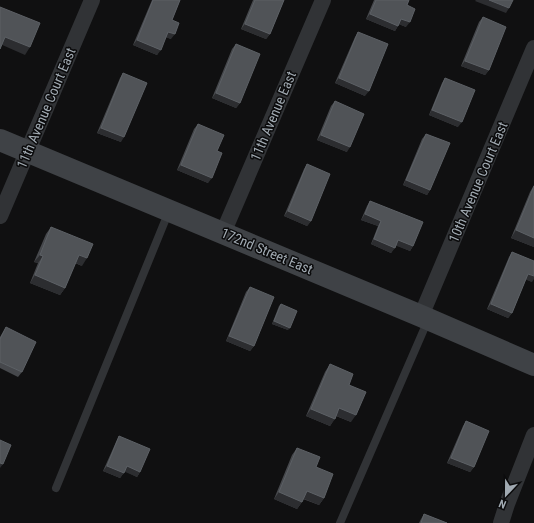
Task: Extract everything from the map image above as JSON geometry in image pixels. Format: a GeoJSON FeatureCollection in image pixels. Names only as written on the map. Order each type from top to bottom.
{"type":"FeatureCollection","features":[{"type":"Feature","properties":{"kind":"street","name":"11th Avenue Court East"},"geometry":{"type":"LineString","coordinates":[[0,216],[92,0]]}},
{"type":"Feature","properties":{"kind":"street","name":"11th Avenue East"},"geometry":{"type":"LineString","coordinates":[[223,233],[323,0]]}},
{"type":"Feature","properties":{"kind":"street","name":"10th Avenue Court East"},"geometry":{"type":"LineString","coordinates":[[425,318],[534,48]]}},
{"type":"Feature","properties":{"kind":"street","name":"172nd Street East"},"geometry":{"type":"LineString","coordinates":[[0,140],[534,365]]}},
{"type":"Feature","properties":{"kind":"street"},"geometry":{"type":"LineString","coordinates":[[501,523],[506,504],[534,436]]}},
{"type":"Feature","properties":{"kind":"lane"},"geometry":{"type":"LineString","coordinates":[[56,488],[169,210]]}},
{"type":"Feature","properties":{"kind":"lane"},"geometry":{"type":"LineString","coordinates":[[340,523],[425,318]]}},
{"type":"Feature","properties":{"kind":"building"},"geometry":{"type":"Polygon","coordinates":[[[153,0],[180,0],[172,20],[179,23],[175,34],[168,32],[161,50],[137,40],[153,0]]]}},
{"type":"Feature","properties":{"kind":"building"},"geometry":{"type":"Polygon","coordinates":[[[255,0],[284,0],[270,34],[245,24],[255,0]]]}},
{"type":"Feature","properties":{"kind":"building"},"geometry":{"type":"Polygon","coordinates":[[[376,0],[409,0],[407,5],[415,9],[410,22],[401,19],[398,26],[370,14],[376,0]]]}},
{"type":"Feature","properties":{"kind":"building"},"geometry":{"type":"Polygon","coordinates":[[[489,0],[513,0],[509,8],[489,0]]]}},
{"type":"Feature","properties":{"kind":"building"},"geometry":{"type":"Polygon","coordinates":[[[0,7],[40,23],[30,47],[5,37],[0,49],[0,7]]]}},
{"type":"Feature","properties":{"kind":"building"},"geometry":{"type":"Polygon","coordinates":[[[483,17],[506,27],[489,70],[465,61],[483,17]]]}},
{"type":"Feature","properties":{"kind":"building"},"geometry":{"type":"Polygon","coordinates":[[[358,32],[388,44],[369,91],[339,78],[358,32]]]}},
{"type":"Feature","properties":{"kind":"building"},"geometry":{"type":"Polygon","coordinates":[[[236,44],[260,54],[240,103],[216,93],[236,44]]]}},
{"type":"Feature","properties":{"kind":"building"},"geometry":{"type":"Polygon","coordinates":[[[123,73],[147,83],[124,137],[101,128],[123,73]]]}},
{"type":"Feature","properties":{"kind":"building"},"geometry":{"type":"Polygon","coordinates":[[[445,78],[475,90],[462,122],[432,110],[445,78]]]}},
{"type":"Feature","properties":{"kind":"building"},"geometry":{"type":"Polygon","coordinates":[[[335,101],[364,114],[350,147],[321,135],[335,101]]]}},
{"type":"Feature","properties":{"kind":"building"},"geometry":{"type":"Polygon","coordinates":[[[198,124],[224,135],[217,151],[222,153],[212,178],[181,165],[198,124]]]}},
{"type":"Feature","properties":{"kind":"building"},"geometry":{"type":"Polygon","coordinates":[[[426,134],[450,143],[430,190],[406,180],[426,134]]]}},
{"type":"Feature","properties":{"kind":"building"},"geometry":{"type":"Polygon","coordinates":[[[307,164],[330,174],[311,221],[288,211],[307,164]]]}},
{"type":"Feature","properties":{"kind":"building"},"geometry":{"type":"Polygon","coordinates":[[[534,186],[534,238],[516,230],[534,186]]]}},
{"type":"Feature","properties":{"kind":"building"},"geometry":{"type":"Polygon","coordinates":[[[370,201],[423,222],[413,246],[398,240],[395,248],[374,239],[381,221],[365,214],[370,201]]]}},
{"type":"Feature","properties":{"kind":"building"},"geometry":{"type":"Polygon","coordinates":[[[51,227],[93,244],[87,258],[79,255],[65,288],[35,275],[43,256],[40,255],[51,227]]]}},
{"type":"Feature","properties":{"kind":"building"},"geometry":{"type":"Polygon","coordinates":[[[512,252],[534,261],[534,276],[528,274],[512,313],[491,304],[512,252]]]}},
{"type":"Feature","properties":{"kind":"building"},"geometry":{"type":"Polygon","coordinates":[[[250,287],[274,297],[254,346],[229,336],[250,287]]]}},
{"type":"Feature","properties":{"kind":"building"},"geometry":{"type":"Polygon","coordinates":[[[281,304],[297,311],[290,328],[274,321],[281,304]]]}},
{"type":"Feature","properties":{"kind":"building"},"geometry":{"type":"Polygon","coordinates":[[[6,327],[36,342],[22,372],[0,362],[0,339],[6,327]]]}},
{"type":"Feature","properties":{"kind":"building"},"geometry":{"type":"Polygon","coordinates":[[[330,364],[353,374],[349,385],[366,392],[356,415],[339,408],[335,419],[311,409],[330,364]]]}},
{"type":"Feature","properties":{"kind":"building"},"geometry":{"type":"Polygon","coordinates":[[[466,421],[489,431],[474,467],[451,458],[466,421]]]}},
{"type":"Feature","properties":{"kind":"building"},"geometry":{"type":"Polygon","coordinates":[[[119,436],[150,449],[140,472],[127,466],[124,473],[107,466],[119,436]]]}},
{"type":"Feature","properties":{"kind":"building"},"geometry":{"type":"Polygon","coordinates":[[[0,440],[11,445],[3,464],[0,463],[0,440]]]}},
{"type":"Feature","properties":{"kind":"building"},"geometry":{"type":"Polygon","coordinates":[[[297,448],[320,457],[316,467],[333,474],[324,498],[307,491],[302,502],[279,492],[297,448]]]}},
{"type":"Feature","properties":{"kind":"building"},"geometry":{"type":"Polygon","coordinates":[[[424,514],[447,523],[421,523],[424,514]]]}}]}
